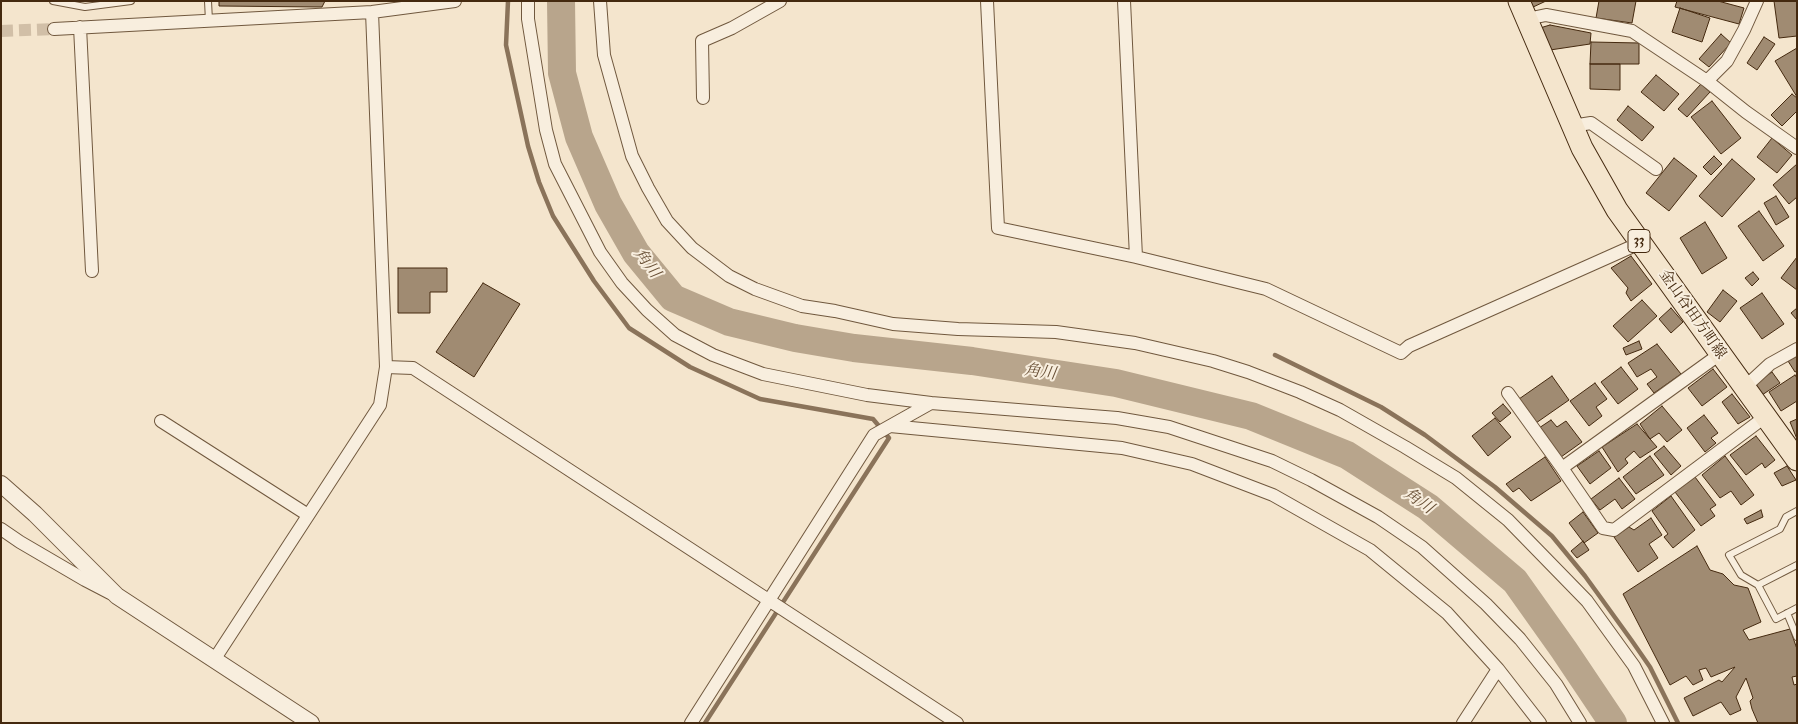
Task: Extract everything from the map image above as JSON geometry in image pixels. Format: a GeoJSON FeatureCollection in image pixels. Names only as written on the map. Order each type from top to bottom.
{"type":"FeatureCollection","features":[{"type":"Feature","properties":{"kind":"main road","name":"金山谷田方町線"},"geometry":{"type":"LineString","coordinates":[[1523,10],[1582,148],[1617,210],[1797,460]]}},
{"type":"Feature","properties":{"kind":"street"},"geometry":{"type":"LineString","coordinates":[[54,28],[372,12],[455,1]]}},
{"type":"Feature","properties":{"kind":"street"},"geometry":{"type":"LineString","coordinates":[[528,1],[528,19],[546,130],[555,164],[600,252],[622,283],[647,310],[675,335],[713,355],[763,374],[867,395],[931,403],[1117,418],[1170,427],[1272,461],[1311,480],[1378,518],[1422,546],[1486,604],[1520,639],[1556,684],[1580,723]]}},
{"type":"Feature","properties":{"kind":"street"},"geometry":{"type":"LineString","coordinates":[[600,1],[604,55],[632,156],[667,221],[692,248],[729,276],[755,289],[802,306],[893,324],[958,330],[1056,332],[1135,343],[1213,361],[1300,392],[1340,410],[1456,478],[1508,520],[1587,601],[1634,666],[1663,723]]}},
{"type":"Feature","properties":{"kind":"street"},"geometry":{"type":"LineString","coordinates":[[703,98],[702,40],[732,28],[780,1]]}},
{"type":"Feature","properties":{"kind":"street"},"geometry":{"type":"LineString","coordinates":[[987,1],[998,228],[1136,257],[1266,289],[1401,353],[1409,346],[1640,242]]}},
{"type":"Feature","properties":{"kind":"street"},"geometry":{"type":"LineString","coordinates":[[1124,1],[1136,257]]}},
{"type":"Feature","properties":{"kind":"street"},"geometry":{"type":"LineString","coordinates":[[1708,81],[1727,61],[1757,1]]}},
{"type":"Feature","properties":{"kind":"street"},"geometry":{"type":"LineString","coordinates":[[1523,10],[1632,31],[1708,81],[1746,112],[1797,148]]}},
{"type":"Feature","properties":{"kind":"street"},"geometry":{"type":"LineString","coordinates":[[214,660],[380,405],[386,367],[372,12]]}},
{"type":"Feature","properties":{"kind":"street"},"geometry":{"type":"LineString","coordinates":[[80,27],[92,270]]}},
{"type":"Feature","properties":{"kind":"street"},"geometry":{"type":"LineString","coordinates":[[1572,126],[1591,123],[1656,168]]}},
{"type":"Feature","properties":{"kind":"street"},"geometry":{"type":"LineString","coordinates":[[1744,388],[1770,364],[1797,349]]}},
{"type":"Feature","properties":{"kind":"street"},"geometry":{"type":"LineString","coordinates":[[1562,468],[1720,354]]}},
{"type":"Feature","properties":{"kind":"street"},"geometry":{"type":"LineString","coordinates":[[386,367],[413,368],[957,723]]}},
{"type":"Feature","properties":{"kind":"street"},"geometry":{"type":"LineString","coordinates":[[1508,393],[1603,528],[1614,530],[1765,417]]}},
{"type":"Feature","properties":{"kind":"street"},"geometry":{"type":"LineString","coordinates":[[691,723],[874,435],[931,403]]}},
{"type":"Feature","properties":{"kind":"street"},"geometry":{"type":"LineString","coordinates":[[161,421],[308,515]]}},
{"type":"Feature","properties":{"kind":"street"},"geometry":{"type":"LineString","coordinates":[[890,426],[1122,448],[1192,464],[1273,495],[1370,550],[1447,613],[1498,670],[1540,723]]}},
{"type":"Feature","properties":{"kind":"street"},"geometry":{"type":"LineString","coordinates":[[1,484],[35,514],[117,596]]}},
{"type":"Feature","properties":{"kind":"street"},"geometry":{"type":"LineString","coordinates":[[1,529],[85,580],[117,596],[311,723]]}},
{"type":"Feature","properties":{"kind":"street"},"geometry":{"type":"LineString","coordinates":[[1463,723],[1498,670]]}},
{"type":"Feature","properties":{"kind":"lane"},"geometry":{"type":"LineString","coordinates":[[53,1],[86,7],[131,1]]}},
{"type":"Feature","properties":{"kind":"lane"},"geometry":{"type":"LineString","coordinates":[[208,1],[209,21]]}},
{"type":"Feature","properties":{"kind":"lane"},"geometry":{"type":"LineString","coordinates":[[1797,511],[1786,517],[1780,529],[1729,556],[1741,575],[1758,584],[1776,619],[1797,608]]}},
{"type":"Feature","properties":{"kind":"lane"},"geometry":{"type":"LineString","coordinates":[[1758,584],[1797,565]]}},
{"type":"Feature","properties":{"kind":"lane"},"geometry":{"type":"LineString","coordinates":[[1787,613],[1797,637]]}},
{"type":"Feature","properties":{"kind":"building"},"geometry":{"type":"Polygon","coordinates":[[[219,1],[325,1],[322,7],[219,6],[219,1]]]}},
{"type":"Feature","properties":{"kind":"building"},"geometry":{"type":"Polygon","coordinates":[[[1528,1],[1546,1],[1531,8],[1528,1]]]}},
{"type":"Feature","properties":{"kind":"building"},"geometry":{"type":"Polygon","coordinates":[[[1599,1],[1636,1],[1632,23],[1596,18],[1599,1]]]}},
{"type":"Feature","properties":{"kind":"building"},"geometry":{"type":"Polygon","coordinates":[[[1677,1],[1718,1],[1744,8],[1739,24],[1675,7],[1677,1]]]}},
{"type":"Feature","properties":{"kind":"building"},"geometry":{"type":"Polygon","coordinates":[[[1774,1],[1797,1],[1797,36],[1779,38],[1774,1]]]}},
{"type":"Feature","properties":{"kind":"building"},"geometry":{"type":"Polygon","coordinates":[[[1680,8],[1710,18],[1702,42],[1672,32],[1680,8]]]}},
{"type":"Feature","properties":{"kind":"building"},"geometry":{"type":"Polygon","coordinates":[[[1550,25],[1591,33],[1590,44],[1550,50],[1540,28],[1550,25]]]}},
{"type":"Feature","properties":{"kind":"building"},"geometry":{"type":"Polygon","coordinates":[[[1721,34],[1731,43],[1709,67],[1699,59],[1721,34]]]}},
{"type":"Feature","properties":{"kind":"building"},"geometry":{"type":"Polygon","coordinates":[[[1764,37],[1775,44],[1757,70],[1747,63],[1764,37]]]}},
{"type":"Feature","properties":{"kind":"building"},"geometry":{"type":"Polygon","coordinates":[[[1591,42],[1639,43],[1639,64],[1590,64],[1591,42]]]}},
{"type":"Feature","properties":{"kind":"building"},"geometry":{"type":"Polygon","coordinates":[[[1797,48],[1797,97],[1775,61],[1797,48]]]}},
{"type":"Feature","properties":{"kind":"building"},"geometry":{"type":"Polygon","coordinates":[[[1590,64],[1620,64],[1620,90],[1590,89],[1590,64]]]}},
{"type":"Feature","properties":{"kind":"building"},"geometry":{"type":"Polygon","coordinates":[[[1656,75],[1679,94],[1664,111],[1641,92],[1656,75]]]}},
{"type":"Feature","properties":{"kind":"building"},"geometry":{"type":"Polygon","coordinates":[[[1701,84],[1710,92],[1687,117],[1678,109],[1701,84]]]}},
{"type":"Feature","properties":{"kind":"building"},"geometry":{"type":"Polygon","coordinates":[[[1792,94],[1797,98],[1797,111],[1782,126],[1771,115],[1792,94]]]}},
{"type":"Feature","properties":{"kind":"building"},"geometry":{"type":"Polygon","coordinates":[[[1712,101],[1741,138],[1721,154],[1691,117],[1712,101]]]}},
{"type":"Feature","properties":{"kind":"building"},"geometry":{"type":"Polygon","coordinates":[[[1628,106],[1654,127],[1642,141],[1617,120],[1628,106]]]}},
{"type":"Feature","properties":{"kind":"building"},"geometry":{"type":"Polygon","coordinates":[[[1772,138],[1792,155],[1777,173],[1757,157],[1772,138]]]}},
{"type":"Feature","properties":{"kind":"building"},"geometry":{"type":"Polygon","coordinates":[[[1714,156],[1722,164],[1711,175],[1703,167],[1714,156]]]}},
{"type":"Feature","properties":{"kind":"building"},"geometry":{"type":"Polygon","coordinates":[[[1674,158],[1697,176],[1669,211],[1646,193],[1674,158]]]}},
{"type":"Feature","properties":{"kind":"building"},"geometry":{"type":"Polygon","coordinates":[[[1732,159],[1755,179],[1722,217],[1699,196],[1732,159]]]}},
{"type":"Feature","properties":{"kind":"building"},"geometry":{"type":"Polygon","coordinates":[[[1797,164],[1797,197],[1789,204],[1773,185],[1797,164]]]}},
{"type":"Feature","properties":{"kind":"building"},"geometry":{"type":"Polygon","coordinates":[[[1776,196],[1789,217],[1776,225],[1764,203],[1776,196]]]}},
{"type":"Feature","properties":{"kind":"building"},"geometry":{"type":"Polygon","coordinates":[[[1759,211],[1784,246],[1763,261],[1738,226],[1759,211]]]}},
{"type":"Feature","properties":{"kind":"building"},"geometry":{"type":"Polygon","coordinates":[[[1705,222],[1727,258],[1702,274],[1680,238],[1705,222]]]}},
{"type":"Feature","properties":{"kind":"building"},"geometry":{"type":"Polygon","coordinates":[[[1631,256],[1652,284],[1631,301],[1626,293],[1628,288],[1611,268],[1631,256]]]}},
{"type":"Feature","properties":{"kind":"building"},"geometry":{"type":"Polygon","coordinates":[[[1797,257],[1797,290],[1781,278],[1797,257]]]}},
{"type":"Feature","properties":{"kind":"building"},"geometry":{"type":"Polygon","coordinates":[[[398,268],[447,268],[447,292],[430,292],[430,313],[398,313],[398,268]]]}},
{"type":"Feature","properties":{"kind":"building"},"geometry":{"type":"Polygon","coordinates":[[[1753,272],[1759,279],[1752,286],[1745,278],[1753,272]]]}},
{"type":"Feature","properties":{"kind":"building"},"geometry":{"type":"Polygon","coordinates":[[[483,283],[520,304],[474,377],[436,352],[483,283]]]}},
{"type":"Feature","properties":{"kind":"building"},"geometry":{"type":"Polygon","coordinates":[[[1723,290],[1737,301],[1720,322],[1707,312],[1723,290]]]}},
{"type":"Feature","properties":{"kind":"building"},"geometry":{"type":"Polygon","coordinates":[[[1762,293],[1784,324],[1762,339],[1740,308],[1762,293]]]}},
{"type":"Feature","properties":{"kind":"building"},"geometry":{"type":"Polygon","coordinates":[[[1642,300],[1657,316],[1628,342],[1613,326],[1642,300]]]}},
{"type":"Feature","properties":{"kind":"building"},"geometry":{"type":"Polygon","coordinates":[[[1671,308],[1683,322],[1671,333],[1659,319],[1671,308]]]}},
{"type":"Feature","properties":{"kind":"building"},"geometry":{"type":"Polygon","coordinates":[[[1797,308],[1797,320],[1791,313],[1797,308]]]}},
{"type":"Feature","properties":{"kind":"building"},"geometry":{"type":"Polygon","coordinates":[[[1639,341],[1642,349],[1626,355],[1623,348],[1639,341]]]}},
{"type":"Feature","properties":{"kind":"building"},"geometry":{"type":"Polygon","coordinates":[[[1657,344],[1681,374],[1654,393],[1647,384],[1657,377],[1651,369],[1637,377],[1628,363],[1657,344]]]}},
{"type":"Feature","properties":{"kind":"building"},"geometry":{"type":"Polygon","coordinates":[[[1797,355],[1797,371],[1795,372],[1788,361],[1797,355]]]}},
{"type":"Feature","properties":{"kind":"building"},"geometry":{"type":"Polygon","coordinates":[[[1621,367],[1638,389],[1618,404],[1601,382],[1621,367]]]}},
{"type":"Feature","properties":{"kind":"building"},"geometry":{"type":"Polygon","coordinates":[[[1713,369],[1727,387],[1702,406],[1688,388],[1713,369]]]}},
{"type":"Feature","properties":{"kind":"building"},"geometry":{"type":"Polygon","coordinates":[[[1772,372],[1780,383],[1762,395],[1754,384],[1772,372]]]}},
{"type":"Feature","properties":{"kind":"building"},"geometry":{"type":"Polygon","coordinates":[[[1795,375],[1797,378],[1797,401],[1781,411],[1769,392],[1795,375]]]}},
{"type":"Feature","properties":{"kind":"building"},"geometry":{"type":"Polygon","coordinates":[[[1552,376],[1569,400],[1536,423],[1519,399],[1552,376]]]}},
{"type":"Feature","properties":{"kind":"building"},"geometry":{"type":"Polygon","coordinates":[[[1595,383],[1607,399],[1596,407],[1602,416],[1589,426],[1570,401],[1595,383]]]}},
{"type":"Feature","properties":{"kind":"building"},"geometry":{"type":"Polygon","coordinates":[[[1732,394],[1750,417],[1738,424],[1722,402],[1732,394]]]}},
{"type":"Feature","properties":{"kind":"building"},"geometry":{"type":"Polygon","coordinates":[[[1503,404],[1511,413],[1500,422],[1492,413],[1503,404]]]}},
{"type":"Feature","properties":{"kind":"building"},"geometry":{"type":"Polygon","coordinates":[[[1662,406],[1682,430],[1667,442],[1659,433],[1650,439],[1640,424],[1662,406]]]}},
{"type":"Feature","properties":{"kind":"building"},"geometry":{"type":"Polygon","coordinates":[[[1704,415],[1718,433],[1711,438],[1716,443],[1705,452],[1687,428],[1704,415]]]}},
{"type":"Feature","properties":{"kind":"building"},"geometry":{"type":"Polygon","coordinates":[[[1495,418],[1511,437],[1488,456],[1472,436],[1495,418]]]}},
{"type":"Feature","properties":{"kind":"building"},"geometry":{"type":"Polygon","coordinates":[[[1797,419],[1797,439],[1790,422],[1797,419]]]}},
{"type":"Feature","properties":{"kind":"building"},"geometry":{"type":"Polygon","coordinates":[[[1551,420],[1557,427],[1566,421],[1582,442],[1561,457],[1539,428],[1551,420]]]}},
{"type":"Feature","properties":{"kind":"building"},"geometry":{"type":"Polygon","coordinates":[[[1637,424],[1657,447],[1640,458],[1634,451],[1625,459],[1628,463],[1618,472],[1602,447],[1637,424]]]}},
{"type":"Feature","properties":{"kind":"building"},"geometry":{"type":"Polygon","coordinates":[[[1756,436],[1775,460],[1765,468],[1762,463],[1746,475],[1730,455],[1756,436]]]}},
{"type":"Feature","properties":{"kind":"building"},"geometry":{"type":"Polygon","coordinates":[[[1664,446],[1681,466],[1671,475],[1654,454],[1664,446]]]}},
{"type":"Feature","properties":{"kind":"building"},"geometry":{"type":"Polygon","coordinates":[[[1599,451],[1611,468],[1590,484],[1577,466],[1599,451]]]}},
{"type":"Feature","properties":{"kind":"building"},"geometry":{"type":"Polygon","coordinates":[[[1650,456],[1664,475],[1636,494],[1623,477],[1650,456]]]}},
{"type":"Feature","properties":{"kind":"building"},"geometry":{"type":"Polygon","coordinates":[[[1725,456],[1754,495],[1741,505],[1731,491],[1720,498],[1702,475],[1725,456]]]}},
{"type":"Feature","properties":{"kind":"building"},"geometry":{"type":"Polygon","coordinates":[[[1545,457],[1561,481],[1531,501],[1519,488],[1513,492],[1506,484],[1545,457]]]}},
{"type":"Feature","properties":{"kind":"building"},"geometry":{"type":"Polygon","coordinates":[[[1787,466],[1796,480],[1782,486],[1774,473],[1787,466]]]}},
{"type":"Feature","properties":{"kind":"building"},"geometry":{"type":"Polygon","coordinates":[[[1695,477],[1716,505],[1710,509],[1715,516],[1701,526],[1675,492],[1695,477]]]}},
{"type":"Feature","properties":{"kind":"building"},"geometry":{"type":"Polygon","coordinates":[[[1619,478],[1635,499],[1622,509],[1615,499],[1600,510],[1591,499],[1619,478]]]}},
{"type":"Feature","properties":{"kind":"building"},"geometry":{"type":"Polygon","coordinates":[[[1671,496],[1695,530],[1673,548],[1664,537],[1668,534],[1652,511],[1671,496]]]}},
{"type":"Feature","properties":{"kind":"building"},"geometry":{"type":"Polygon","coordinates":[[[1761,510],[1763,517],[1747,524],[1744,519],[1761,510]]]}},
{"type":"Feature","properties":{"kind":"building"},"geometry":{"type":"Polygon","coordinates":[[[1583,512],[1598,533],[1584,543],[1569,523],[1583,512]]]}},
{"type":"Feature","properties":{"kind":"building"},"geometry":{"type":"Polygon","coordinates":[[[1651,518],[1662,535],[1649,544],[1658,558],[1638,572],[1614,537],[1629,527],[1634,530],[1651,518]]]}},
{"type":"Feature","properties":{"kind":"building"},"geometry":{"type":"Polygon","coordinates":[[[1583,541],[1589,550],[1577,558],[1571,551],[1583,541]]]}},
{"type":"Feature","properties":{"kind":"building"},"geometry":{"type":"Polygon","coordinates":[[[1697,546],[1710,570],[1723,574],[1734,585],[1748,588],[1761,622],[1743,630],[1749,640],[1790,629],[1797,649],[1797,676],[1792,677],[1794,685],[1797,684],[1797,723],[1758,723],[1752,709],[1750,701],[1753,698],[1746,678],[1736,697],[1741,710],[1730,715],[1721,702],[1693,716],[1684,698],[1719,680],[1722,682],[1735,667],[1711,677],[1706,668],[1699,670],[1703,680],[1693,685],[1686,676],[1670,685],[1623,594],[1697,546]]]}},
{"type":"Feature","properties":{"kind":"waterway"},"geometry":{"type":"LineString","coordinates":[[508,1],[506,45],[528,146],[539,182],[553,216],[594,281],[629,328],[690,367],[760,399],[873,419],[889,438],[705,723]]}},
{"type":"Feature","properties":{"kind":"waterway","name":"角川"},"geometry":{"type":"LineString","coordinates":[[561,1],[562,73],[579,137],[608,204],[636,253],[673,298],[729,322],[795,338],[854,348],[972,361],[1116,383],[1251,416],[1347,455],[1428,507],[1515,581],[1613,723]]}},
{"type":"Feature","properties":{"kind":"waterway"},"geometry":{"type":"LineString","coordinates":[[1275,355],[1381,407],[1425,435],[1495,487],[1552,536],[1585,576],[1650,667],[1678,723]]}},
{"type":"Feature","properties":{"kind":"tunnel"},"geometry":{"type":"LineString","coordinates":[[1,31],[54,29]]}}]}
